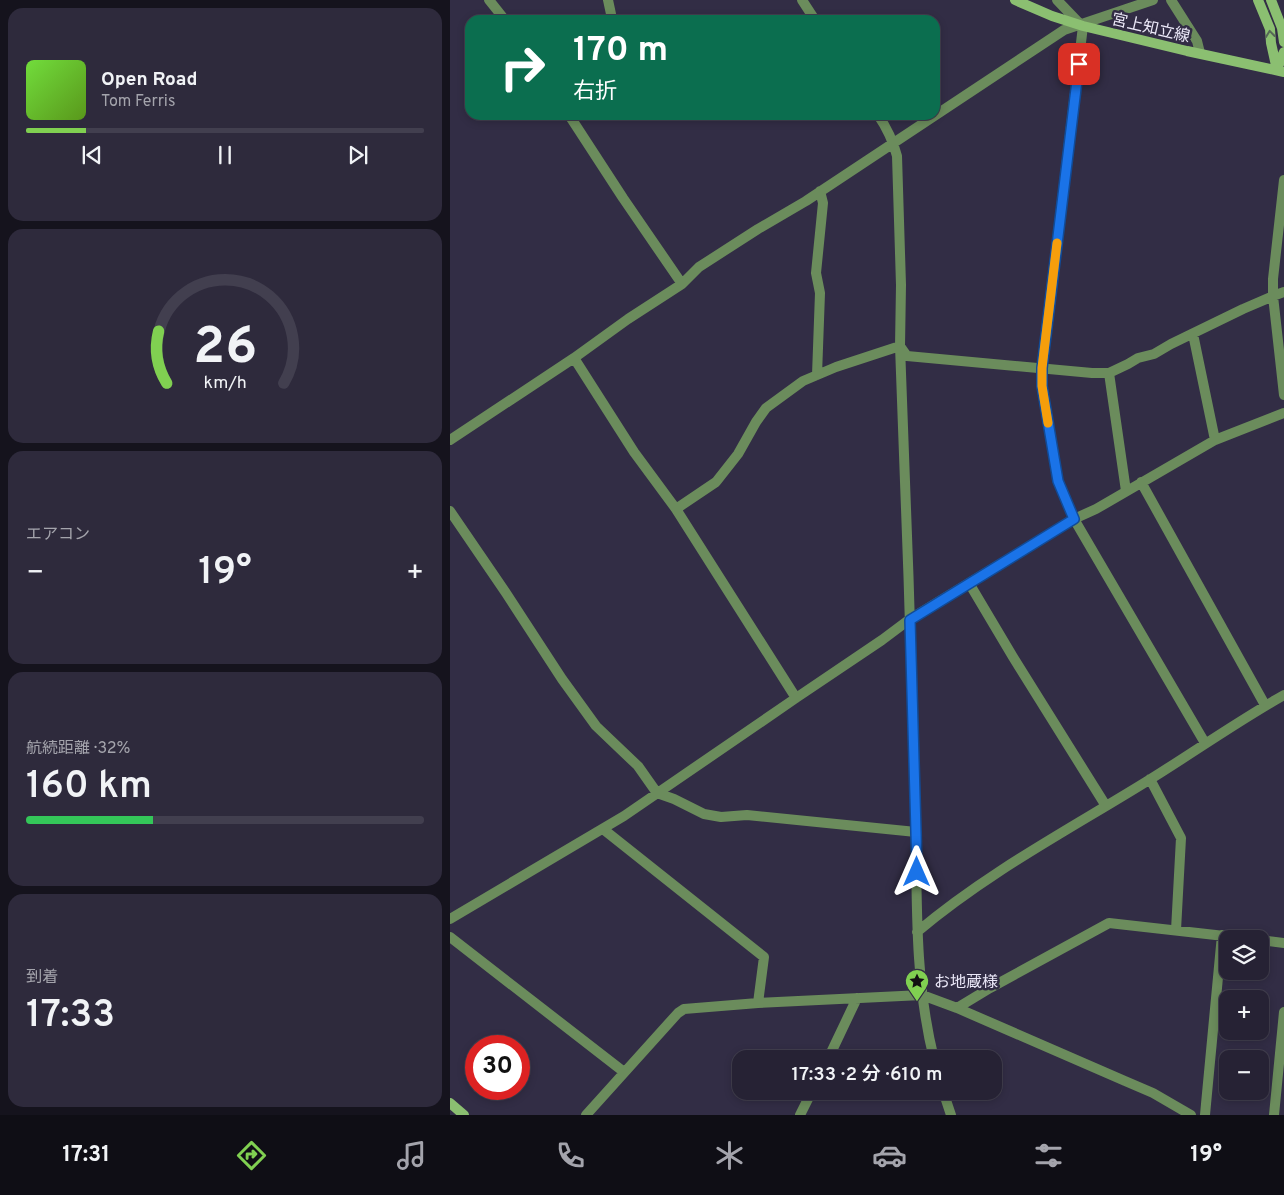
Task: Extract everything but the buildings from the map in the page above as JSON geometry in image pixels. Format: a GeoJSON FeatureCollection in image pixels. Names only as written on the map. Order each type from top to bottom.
{"type":"FeatureCollection","features":[{"type":"Feature","properties":{"kind":"main road","name":"宮上知立線"},"geometry":{"type":"LineString","coordinates":[[1014,0],[1052,16],[1082,25],[1282,73]]}},
{"type":"Feature","properties":{"kind":"main road"},"geometry":{"type":"LineString","coordinates":[[1258,0],[1270,29],[1271,43],[1282,73]]}},
{"type":"Feature","properties":{"kind":"main road"},"geometry":{"type":"LineString","coordinates":[[1271,0],[1282,28],[1284,42]]}},
{"type":"Feature","properties":{"kind":"main road"},"geometry":{"type":"LineString","coordinates":[[1282,73],[1284,52]]}},
{"type":"Feature","properties":{"kind":"main road"},"geometry":{"type":"LineString","coordinates":[[450,1103],[464,1115]]}},
{"type":"Feature","properties":{"kind":"street"},"geometry":{"type":"LineString","coordinates":[[490,0],[501,15]]}},
{"type":"Feature","properties":{"kind":"street"},"geometry":{"type":"LineString","coordinates":[[608,0],[610,15]]}},
{"type":"Feature","properties":{"kind":"street"},"geometry":{"type":"LineString","coordinates":[[802,0],[812,15]]}},
{"type":"Feature","properties":{"kind":"street"},"geometry":{"type":"LineString","coordinates":[[1057,0],[1082,25]]}},
{"type":"Feature","properties":{"kind":"street"},"geometry":{"type":"LineString","coordinates":[[940,113],[1064,30],[1153,0]]}},
{"type":"Feature","properties":{"kind":"street"},"geometry":{"type":"LineString","coordinates":[[1171,0],[1197,41],[1200,53]]}},
{"type":"Feature","properties":{"kind":"street"},"geometry":{"type":"LineString","coordinates":[[1082,25],[1042,368],[1044,395],[1058,481],[1074,519],[1205,743]]}},
{"type":"Feature","properties":{"kind":"street"},"geometry":{"type":"LineString","coordinates":[[572,120],[682,284]]}},
{"type":"Feature","properties":{"kind":"street"},"geometry":{"type":"LineString","coordinates":[[881,120],[894,142],[897,156],[901,285],[900,346],[910,620],[917,932],[922,995],[932,1050]]}},
{"type":"Feature","properties":{"kind":"street"},"geometry":{"type":"LineString","coordinates":[[450,440],[682,284],[706,263],[806,201],[929,120]]}},
{"type":"Feature","properties":{"kind":"street"},"geometry":{"type":"LineString","coordinates":[[1284,180],[1273,279],[1273,296],[1284,395]]}},
{"type":"Feature","properties":{"kind":"street"},"geometry":{"type":"LineString","coordinates":[[817,375],[820,293],[816,273],[823,203],[820,191]]}},
{"type":"Feature","properties":{"kind":"street"},"geometry":{"type":"LineString","coordinates":[[900,346],[907,356],[1109,373],[1138,358],[1154,354],[1284,292]]}},
{"type":"Feature","properties":{"kind":"street"},"geometry":{"type":"LineString","coordinates":[[1193,334],[1215,440]]}},
{"type":"Feature","properties":{"kind":"street"},"geometry":{"type":"LineString","coordinates":[[676,509],[716,482],[738,454],[766,408],[803,381],[836,367],[900,346]]}},
{"type":"Feature","properties":{"kind":"street"},"geometry":{"type":"LineString","coordinates":[[574,358],[634,452],[676,509],[796,698]]}},
{"type":"Feature","properties":{"kind":"street"},"geometry":{"type":"LineString","coordinates":[[1109,373],[1126,491]]}},
{"type":"Feature","properties":{"kind":"street"},"geometry":{"type":"LineString","coordinates":[[450,919],[624,816],[910,620],[1074,519],[1096,509],[1215,440],[1284,413]]}},
{"type":"Feature","properties":{"kind":"street"},"geometry":{"type":"LineString","coordinates":[[1141,482],[1265,706]]}},
{"type":"Feature","properties":{"kind":"street"},"geometry":{"type":"LineString","coordinates":[[450,511],[584,710],[596,726],[638,766],[657,793],[704,814],[721,817],[747,815],[916,832]]}},
{"type":"Feature","properties":{"kind":"street"},"geometry":{"type":"LineString","coordinates":[[969,583],[1106,806]]}},
{"type":"Feature","properties":{"kind":"street"},"geometry":{"type":"LineString","coordinates":[[917,932],[940,912],[994,873],[1150,780],[1205,743],[1284,695]]}},
{"type":"Feature","properties":{"kind":"street"},"geometry":{"type":"LineString","coordinates":[[1150,780],[1181,838],[1176,930]]}},
{"type":"Feature","properties":{"kind":"street"},"geometry":{"type":"LineString","coordinates":[[603,829],[764,958],[758,1003]]}},
{"type":"Feature","properties":{"kind":"street"},"geometry":{"type":"LineString","coordinates":[[957,1008],[1109,923],[1219,935]]}},
{"type":"Feature","properties":{"kind":"street"},"geometry":{"type":"LineString","coordinates":[[450,937],[624,1072]]}},
{"type":"Feature","properties":{"kind":"street"},"geometry":{"type":"LineString","coordinates":[[1269,941],[1284,943]]}},
{"type":"Feature","properties":{"kind":"street"},"geometry":{"type":"LineString","coordinates":[[1206,1115],[1219,967]]}},
{"type":"Feature","properties":{"kind":"street"},"geometry":{"type":"LineString","coordinates":[[586,1115],[678,1013],[684,1009],[758,1003],[922,995],[957,1008],[1153,1094],[1192,1115]]}},
{"type":"Feature","properties":{"kind":"street"},"geometry":{"type":"LineString","coordinates":[[832,1050],[857,998]]}},
{"type":"Feature","properties":{"kind":"street"},"geometry":{"type":"LineString","coordinates":[[1274,1115],[1282,1050],[1284,1012]]}},
{"type":"Feature","properties":{"kind":"street"},"geometry":{"type":"LineString","coordinates":[[800,1115],[808,1100]]}},
{"type":"Feature","properties":{"kind":"street"},"geometry":{"type":"LineString","coordinates":[[946,1100],[951,1115]]}},
{"type":"Feature","properties":{"kind":"slow traffic"},"geometry":{"type":"LineString","coordinates":[[1048,423],[1042,386],[1042,368],[1057,243]]}},
{"type":"Feature","properties":{"kind":"place","name":"お地蔵様"},"geometry":{"type":"Point","coordinates":[917,1002]}},
{"type":"Feature","properties":{"kind":"route"},"geometry":{"type":"LineString","coordinates":[[917,872],[910,620],[1074,519],[1058,481],[1042,386],[1042,368],[1079,64]]}}]}
